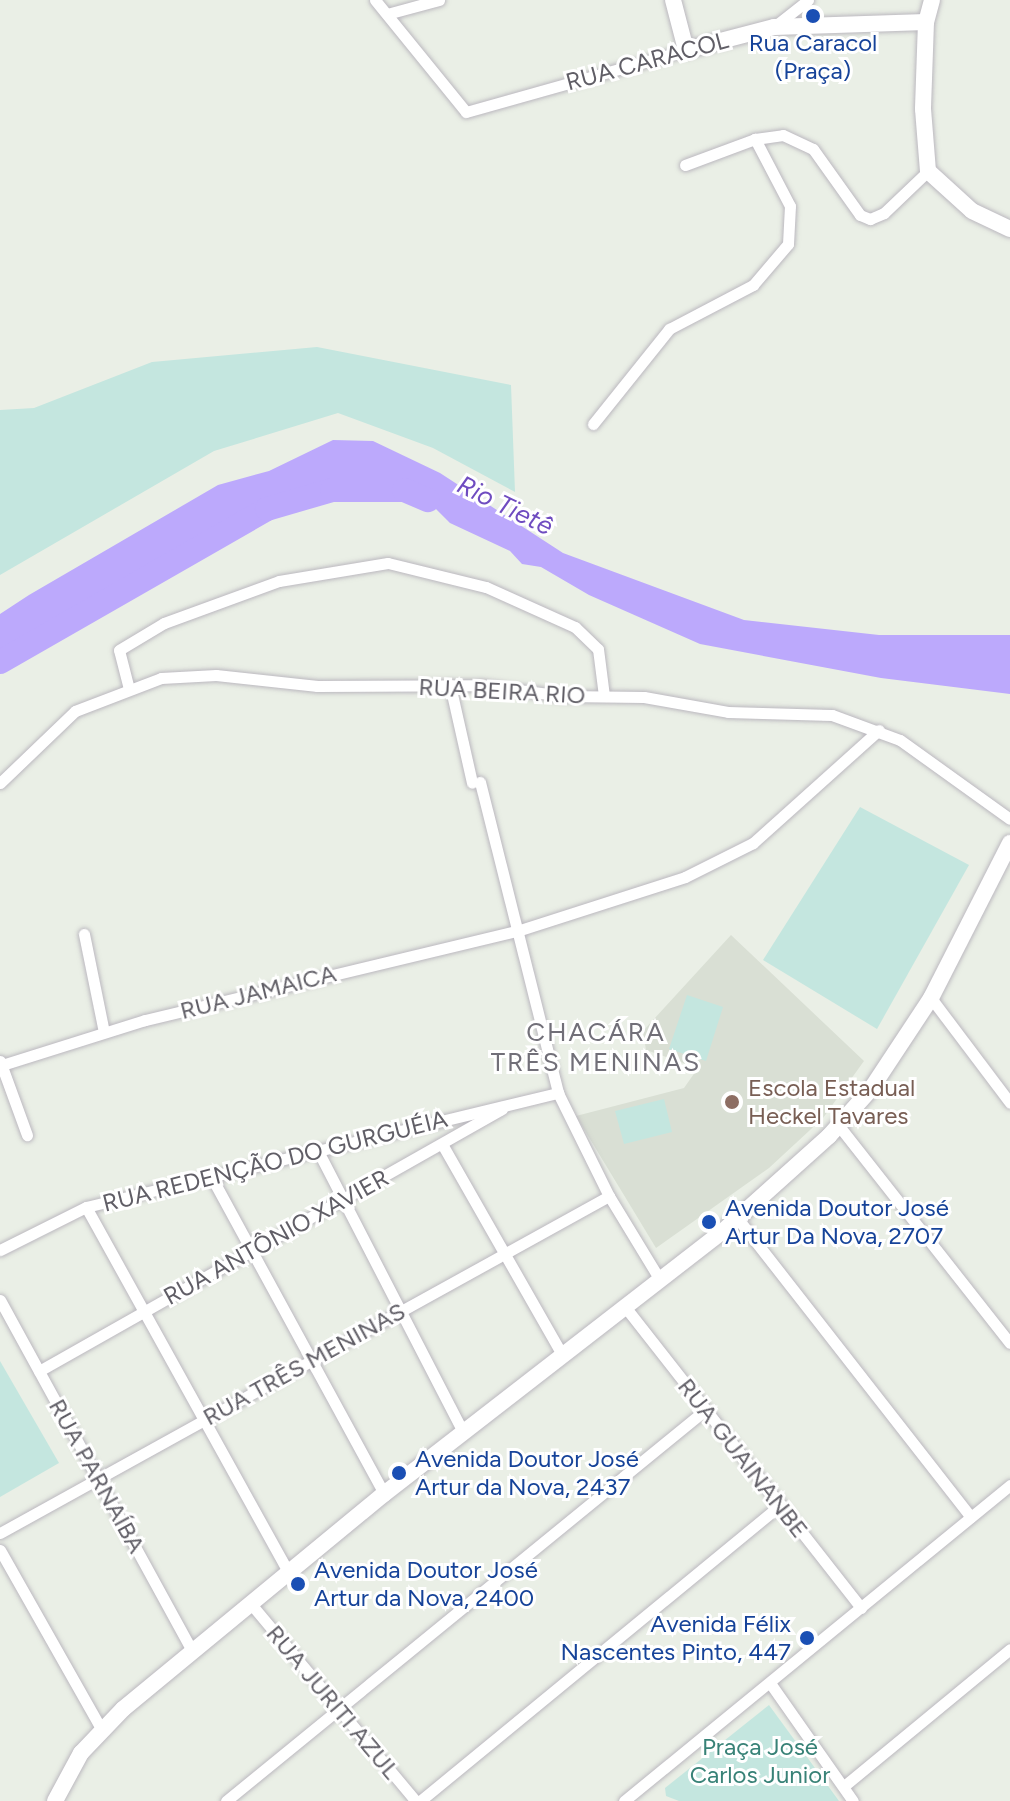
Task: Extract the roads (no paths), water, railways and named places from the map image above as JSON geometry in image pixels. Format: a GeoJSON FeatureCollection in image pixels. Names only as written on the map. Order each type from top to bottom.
{"type":"FeatureCollection","features":[{"type":"Feature","properties":{"kind":"main road"},"geometry":{"type":"LineString","coordinates":[[673,0],[686,50]]}},
{"type":"Feature","properties":{"kind":"main road"},"geometry":{"type":"LineString","coordinates":[[932,0],[926,22],[923,109],[928,171],[972,211],[1010,229]]}},
{"type":"Feature","properties":{"kind":"main road","name":"RUA CARACOL"},"geometry":{"type":"LineString","coordinates":[[686,50],[774,27],[926,22]]}},
{"type":"Feature","properties":{"kind":"main road"},"geometry":{"type":"LineString","coordinates":[[55,1801],[81,1753],[102,1730],[192,1651],[384,1494],[738,1219],[839,1126],[891,1061],[931,998],[1010,843]]}},
{"type":"Feature","properties":{"kind":"street"},"geometry":{"type":"LineString","coordinates":[[375,0],[387,14],[439,0]]}},
{"type":"Feature","properties":{"kind":"street"},"geometry":{"type":"LineString","coordinates":[[774,27],[808,0]]}},
{"type":"Feature","properties":{"kind":"street","name":"RUA CARACOL"},"geometry":{"type":"LineString","coordinates":[[387,14],[466,112],[686,50]]}},
{"type":"Feature","properties":{"kind":"street"},"geometry":{"type":"LineString","coordinates":[[685,165],[755,139],[783,135],[813,149],[865,218],[884,213],[928,171]]}},
{"type":"Feature","properties":{"kind":"street"},"geometry":{"type":"LineString","coordinates":[[593,424],[669,329],[753,285],[788,244],[790,206],[755,139]]}},
{"type":"Feature","properties":{"kind":"street"},"geometry":{"type":"LineString","coordinates":[[129,689],[118,653],[137,637],[279,581],[374,564],[411,565],[513,597],[575,627],[598,649],[604,696]]}},
{"type":"Feature","properties":{"kind":"street","name":"RUA BEIRA RIO"},"geometry":{"type":"LineString","coordinates":[[0,783],[59,722],[129,689],[186,675],[317,686],[450,685],[644,697],[728,712],[832,715],[879,730],[923,754],[1010,819]]}},
{"type":"Feature","properties":{"kind":"street"},"geometry":{"type":"LineString","coordinates":[[450,685],[558,1093],[609,1196],[660,1280]]}},
{"type":"Feature","properties":{"kind":"street","name":"RUA JAMAICA"},"geometry":{"type":"LineString","coordinates":[[1,1063],[104,1032],[517,931],[685,877],[732,856],[782,820],[879,730]]}},
{"type":"Feature","properties":{"kind":"street"},"geometry":{"type":"LineString","coordinates":[[84,934],[104,1032]]}},
{"type":"Feature","properties":{"kind":"street"},"geometry":{"type":"LineString","coordinates":[[931,998],[1010,1103]]}},
{"type":"Feature","properties":{"kind":"street"},"geometry":{"type":"LineString","coordinates":[[1,1063],[27,1135]]}},
{"type":"Feature","properties":{"kind":"street","name":"RUA REDENÇÃO DO GURGUÉIA"},"geometry":{"type":"LineString","coordinates":[[0,1250],[86,1207],[558,1093]]}},
{"type":"Feature","properties":{"kind":"street","name":"RUA ANTÔNIO XAVIER"},"geometry":{"type":"LineString","coordinates":[[39,1371],[513,1102]]}},
{"type":"Feature","properties":{"kind":"street"},"geometry":{"type":"LineString","coordinates":[[839,1126],[1010,1343]]}},
{"type":"Feature","properties":{"kind":"street"},"geometry":{"type":"LineString","coordinates":[[442,1144],[563,1356]]}},
{"type":"Feature","properties":{"kind":"street"},"geometry":{"type":"LineString","coordinates":[[318,1151],[340,1202],[463,1432]]}},
{"type":"Feature","properties":{"kind":"street"},"geometry":{"type":"LineString","coordinates":[[212,1178],[384,1494]]}},
{"type":"Feature","properties":{"kind":"street","name":"RUA TRÊS MENINAS"},"geometry":{"type":"LineString","coordinates":[[0,1533],[609,1196]]}},
{"type":"Feature","properties":{"kind":"street"},"geometry":{"type":"LineString","coordinates":[[86,1207],[288,1572]]}},
{"type":"Feature","properties":{"kind":"street"},"geometry":{"type":"LineString","coordinates":[[738,1219],[971,1517]]}},
{"type":"Feature","properties":{"kind":"street","name":"RUA PARNAÍBA"},"geometry":{"type":"LineString","coordinates":[[0,1300],[192,1651]]}},
{"type":"Feature","properties":{"kind":"street","name":"RUA GUAINANBE"},"geometry":{"type":"LineString","coordinates":[[626,1308],[861,1608]]}},
{"type":"Feature","properties":{"kind":"street"},"geometry":{"type":"LineString","coordinates":[[226,1801],[705,1410]]}},
{"type":"Feature","properties":{"kind":"street"},"geometry":{"type":"LineString","coordinates":[[627,1798],[1010,1485]]}},
{"type":"Feature","properties":{"kind":"street"},"geometry":{"type":"LineString","coordinates":[[418,1801],[781,1504]]}},
{"type":"Feature","properties":{"kind":"street"},"geometry":{"type":"LineString","coordinates":[[0,1550],[102,1730]]}},
{"type":"Feature","properties":{"kind":"street","name":"RUA JURITI AZUL"},"geometry":{"type":"LineString","coordinates":[[251,1604],[418,1801]]}},
{"type":"Feature","properties":{"kind":"street"},"geometry":{"type":"LineString","coordinates":[[844,1786],[1010,1649]]}},
{"type":"Feature","properties":{"kind":"street"},"geometry":{"type":"LineString","coordinates":[[770,1683],[853,1801]]}},
{"type":"Feature","properties":{"kind":"street"},"geometry":{"type":"LineString","coordinates":[[627,1798],[644,1801]]}},
{"type":"Feature","properties":{"kind":"waterway","name":"Rio Tietê"},"geometry":{"type":"LineString","coordinates":[[0,662],[267,509],[332,490],[404,490],[428,500]]}},
{"type":"Feature","properties":{"kind":"place","name":"Rua Caracol (Praça)"},"geometry":{"type":"Point","coordinates":[813,16]}},
{"type":"Feature","properties":{"kind":"place","name":"Escola Estadual Heckel Tavares"},"geometry":{"type":"Point","coordinates":[732,1102]}},
{"type":"Feature","properties":{"kind":"place","name":"Avenida Doutor José Artur Da Nova, 2707"},"geometry":{"type":"Point","coordinates":[709,1222]}},
{"type":"Feature","properties":{"kind":"place","name":"Avenida Doutor José Artur da Nova, 2437"},"geometry":{"type":"Point","coordinates":[399,1473]}},
{"type":"Feature","properties":{"kind":"place","name":"Avenida Doutor José Artur da Nova, 2400"},"geometry":{"type":"Point","coordinates":[298,1584]}},
{"type":"Feature","properties":{"kind":"place","name":"Avenida Félix Nascentes Pinto, 447"},"geometry":{"type":"Point","coordinates":[807,1638]}},
{"type":"Feature","properties":{"kind":"district","name":"CHACÁRA TRÊS MENINAS"},"geometry":{"type":"Point","coordinates":[596,1048]}},
{"type":"Feature","properties":{"kind":"park label","name":"Praça José Carlos Junior"},"geometry":{"type":"Point","coordinates":[760,1761]}}]}
